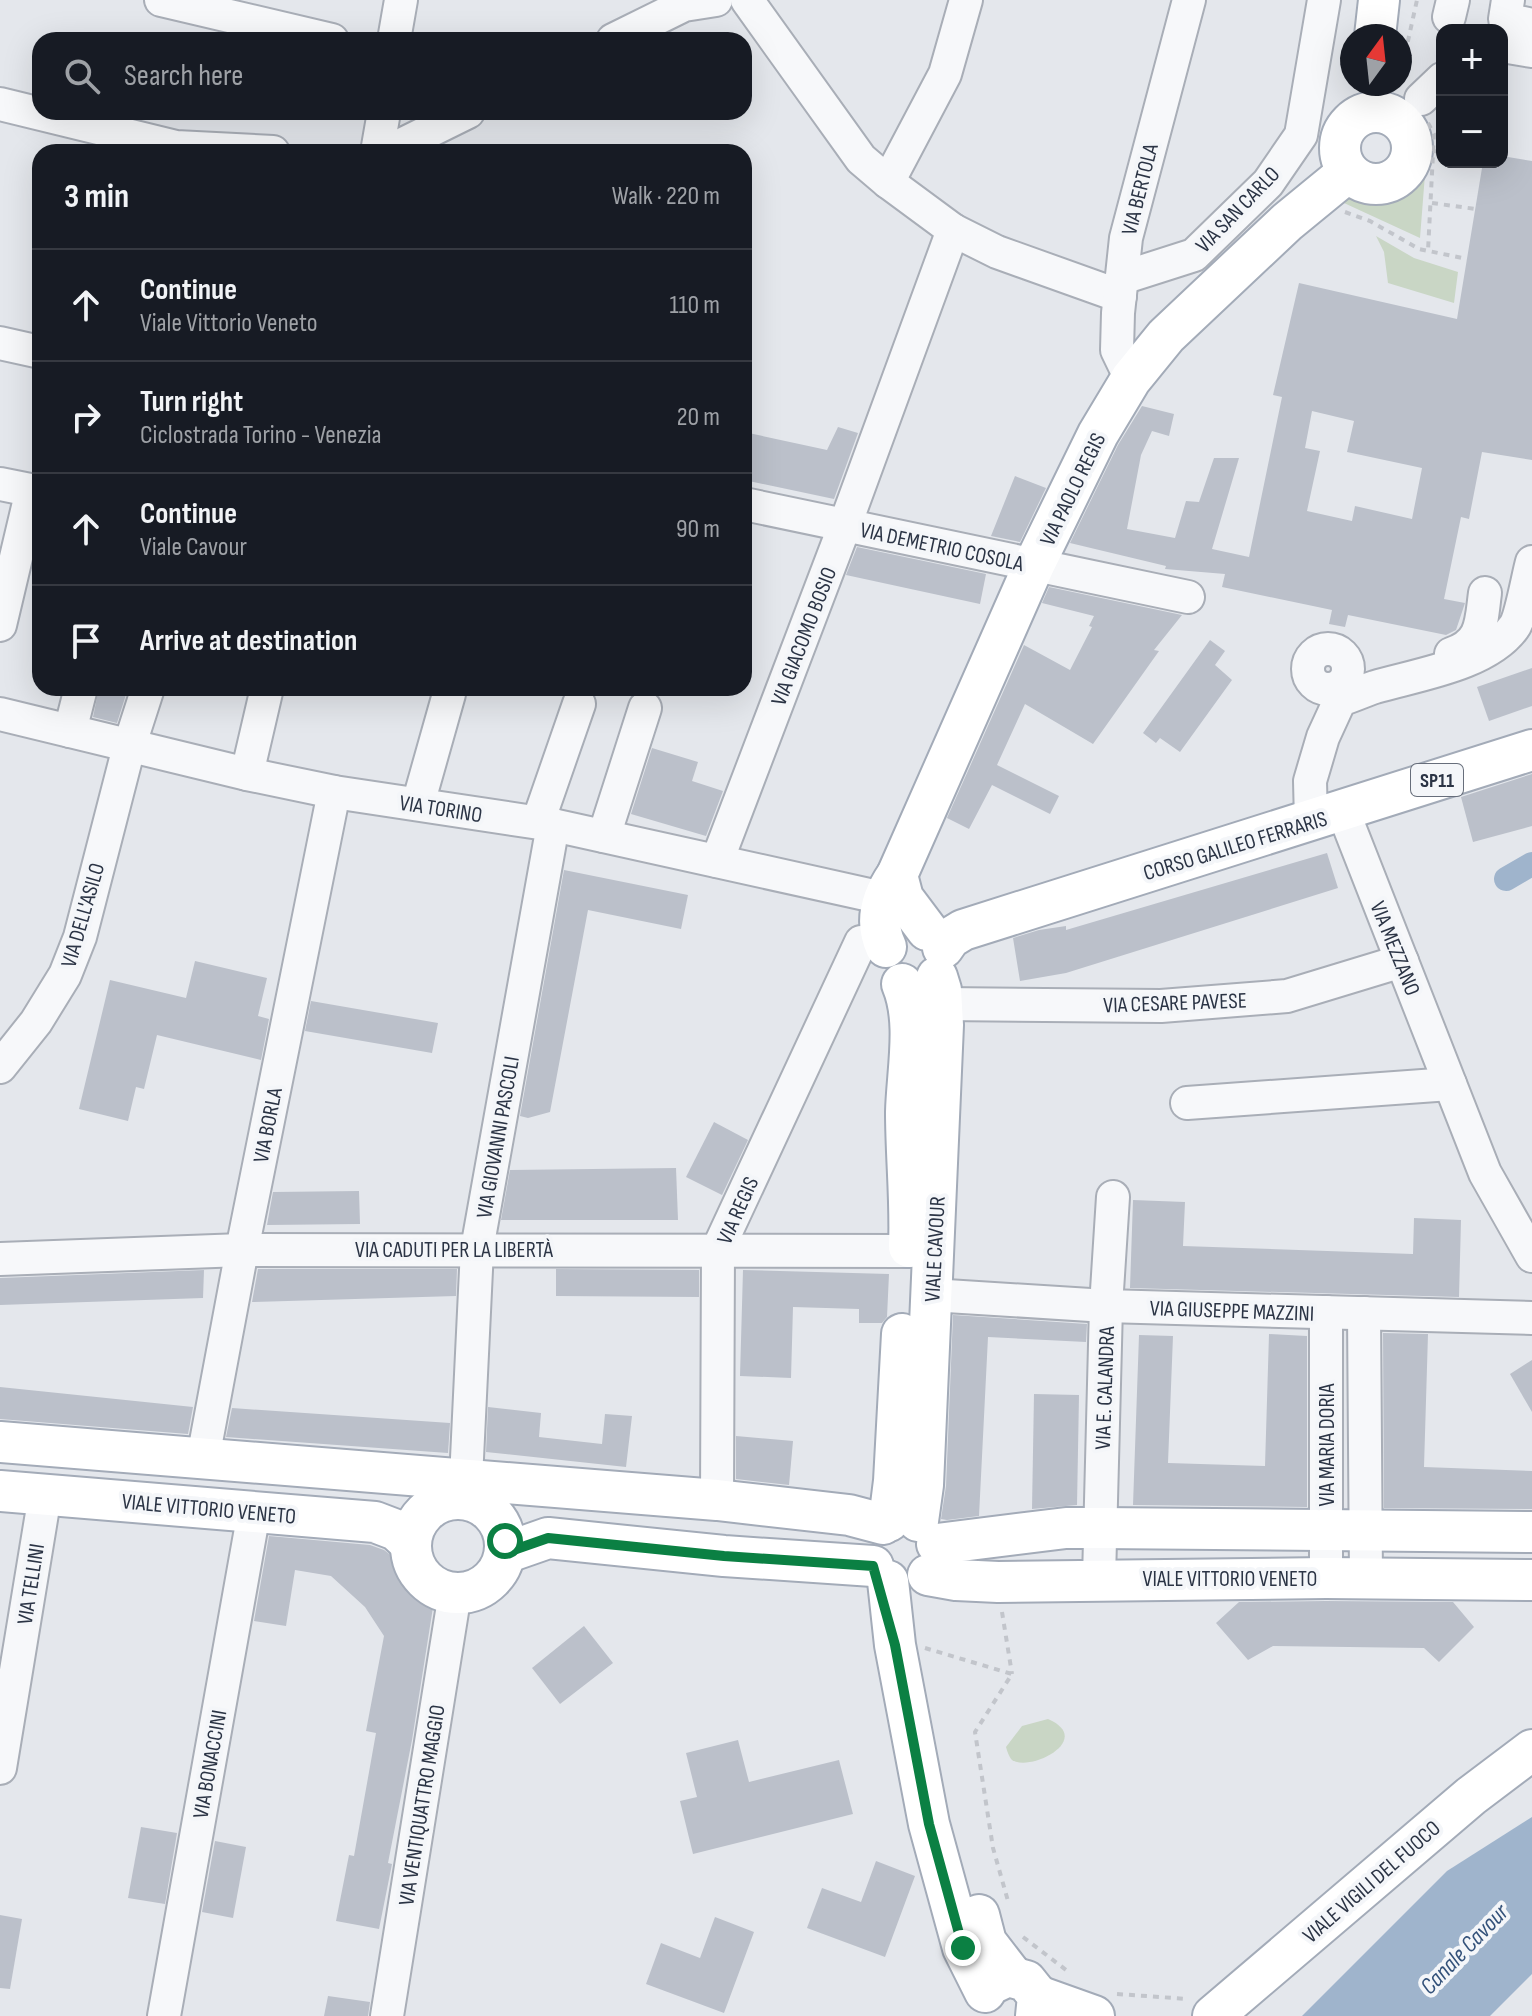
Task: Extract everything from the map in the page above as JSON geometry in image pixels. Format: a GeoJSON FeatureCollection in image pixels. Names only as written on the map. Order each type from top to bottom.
{"type":"FeatureCollection","features":[{"type":"Feature","properties":{"kind":"main road"},"geometry":{"type":"LineString","coordinates":[[1376,24],[1379,0]]}},
{"type":"Feature","properties":{"kind":"main road"},"geometry":{"type":"LineString","coordinates":[[1367,99],[1408,130],[1412,153],[1409,165],[1392,182],[1380,185],[1368,184],[1348,172],[1339,150],[1340,138],[1367,99]]}},
{"type":"Feature","properties":{"kind":"main road","name":"VIA PAOLO REGIS"},"geometry":{"type":"LineString","coordinates":[[890,886],[1034,565],[1098,434],[1131,379],[1166,336],[1348,172]]}},
{"type":"Feature","properties":{"kind":"main road","name":"CORSO GALILEO FERRARIS"},"geometry":{"type":"LineString","coordinates":[[874,945],[891,939],[907,928],[930,969],[950,938],[963,930],[1532,750]]}},
{"type":"Feature","properties":{"kind":"main road"},"geometry":{"type":"LineString","coordinates":[[874,945],[881,936],[879,921],[890,886],[903,898],[930,969]]}},
{"type":"Feature","properties":{"kind":"main road","name":"VIALE CAVOUR"},"geometry":{"type":"LineString","coordinates":[[930,969],[908,998],[908,1251],[894,1481],[912,1645],[950,1817],[986,1942],[1011,1999]]}},
{"type":"Feature","properties":{"kind":"main road","name":"VIALE CAVOUR"},"geometry":{"type":"LineString","coordinates":[[930,969],[931,1295],[923,1485],[904,1552],[895,1645],[929,1824],[963,1948],[1011,1999]]}},
{"type":"Feature","properties":{"kind":"main road"},"geometry":{"type":"LineString","coordinates":[[0,1442],[417,1476],[473,1493],[502,1529],[505,1553],[493,1578],[482,1587],[455,1593],[428,1583],[419,1572],[411,1544],[418,1522],[425,1513],[446,1501],[473,1493]]}},
{"type":"Feature","properties":{"kind":"main road","name":"VIALE VITTORIO VENETO"},"geometry":{"type":"LineString","coordinates":[[0,1491],[375,1522],[396,1530],[411,1544]]}},
{"type":"Feature","properties":{"kind":"main road","name":"VIALE VITTORIO VENETO"},"geometry":{"type":"LineString","coordinates":[[473,1493],[717,1500],[849,1515],[904,1552],[956,1580],[1532,1580]]}},
{"type":"Feature","properties":{"kind":"main road","name":"VIALE VITTORIO VENETO"},"geometry":{"type":"LineString","coordinates":[[505,1553],[548,1538],[724,1556],[904,1552],[1066,1528],[1532,1532]]}},
{"type":"Feature","properties":{"kind":"main road","name":"VIALE VIGILI DEL FUOCO"},"geometry":{"type":"LineString","coordinates":[[1202,2008],[1532,1750]]}},
{"type":"Feature","properties":{"kind":"main road"},"geometry":{"type":"LineString","coordinates":[[1011,1999],[1102,2004]]}},
{"type":"Feature","properties":{"kind":"street"},"geometry":{"type":"LineString","coordinates":[[161,0],[298,32]]}},
{"type":"Feature","properties":{"kind":"street"},"geometry":{"type":"LineString","coordinates":[[395,32],[401,0]]}},
{"type":"Feature","properties":{"kind":"street"},"geometry":{"type":"LineString","coordinates":[[629,32],[684,5],[716,0]]}},
{"type":"Feature","properties":{"kind":"street"},"geometry":{"type":"LineString","coordinates":[[747,0],[861,159],[888,182],[953,230],[997,252],[1121,287]]}},
{"type":"Feature","properties":{"kind":"street"},"geometry":{"type":"LineString","coordinates":[[888,182],[945,74],[966,0]]}},
{"type":"Feature","properties":{"kind":"street","name":"VIA BERTOLA"},"geometry":{"type":"LineString","coordinates":[[1131,379],[1117,350],[1126,238],[1189,0]]}},
{"type":"Feature","properties":{"kind":"street","name":"VIA SAN CARLO"},"geometry":{"type":"LineString","coordinates":[[1121,287],[1194,255],[1268,183],[1301,135],[1324,0]]}},
{"type":"Feature","properties":{"kind":"street"},"geometry":{"type":"LineString","coordinates":[[1508,0],[1505,19],[1532,25]]}},
{"type":"Feature","properties":{"kind":"street"},"geometry":{"type":"LineString","coordinates":[[1508,47],[1532,51]]}},
{"type":"Feature","properties":{"kind":"street"},"geometry":{"type":"LineString","coordinates":[[0,104],[32,112]]}},
{"type":"Feature","properties":{"kind":"street"},"geometry":{"type":"LineString","coordinates":[[65,120],[164,144]]}},
{"type":"Feature","properties":{"kind":"street"},"geometry":{"type":"LineString","coordinates":[[378,144],[383,120]]}},
{"type":"Feature","properties":{"kind":"street"},"geometry":{"type":"LineString","coordinates":[[403,144],[452,120]]}},
{"type":"Feature","properties":{"kind":"street","name":"VIA GIACOMO BOSIO"},"geometry":{"type":"LineString","coordinates":[[717,861],[953,230]]}},
{"type":"Feature","properties":{"kind":"street"},"geometry":{"type":"LineString","coordinates":[[0,343],[32,350]]}},
{"type":"Feature","properties":{"kind":"street"},"geometry":{"type":"LineString","coordinates":[[0,484],[32,490]]}},
{"type":"Feature","properties":{"kind":"street"},"geometry":{"type":"LineString","coordinates":[[0,625],[32,506]]}},
{"type":"Feature","properties":{"kind":"street","name":"VIA DEMETRIO COSOLA"},"geometry":{"type":"LineString","coordinates":[[752,506],[1188,597]]}},
{"type":"Feature","properties":{"kind":"street"},"geometry":{"type":"LineString","coordinates":[[1310,781],[1323,737],[1340,700],[1377,687],[1433,674],[1497,642],[1515,626],[1532,562]]}},
{"type":"Feature","properties":{"kind":"street"},"geometry":{"type":"LineString","coordinates":[[1327,816],[1310,781],[1303,752],[1335,681],[1420,664],[1465,649],[1480,632],[1485,593]]}},
{"type":"Feature","properties":{"kind":"street"},"geometry":{"type":"LineString","coordinates":[[70,731],[79,696]]}},
{"type":"Feature","properties":{"kind":"street","name":"VIA DELL'ASILO"},"geometry":{"type":"LineString","coordinates":[[0,1067],[43,1011],[65,975],[80,937],[129,747],[145,696]]}},
{"type":"Feature","properties":{"kind":"street"},"geometry":{"type":"LineString","coordinates":[[247,774],[265,696]]}},
{"type":"Feature","properties":{"kind":"street"},"geometry":{"type":"LineString","coordinates":[[418,804],[448,696]]}},
{"type":"Feature","properties":{"kind":"street","name":"VIA GIOVANNI PASCOLI"},"geometry":{"type":"LineString","coordinates":[[473,1493],[477,1249],[546,824],[579,704]]}},
{"type":"Feature","properties":{"kind":"street"},"geometry":{"type":"LineString","coordinates":[[604,836],[645,708]]}},
{"type":"Feature","properties":{"kind":"street","name":"VIA TORINO"},"geometry":{"type":"LineString","coordinates":[[0,714],[129,747],[334,792],[546,824],[717,861],[890,886]]}},
{"type":"Feature","properties":{"kind":"street","name":"VIA BORLA"},"geometry":{"type":"LineString","coordinates":[[203,1458],[334,792]]}},
{"type":"Feature","properties":{"kind":"street","name":"VIA MEZZANO"},"geometry":{"type":"LineString","coordinates":[[1327,816],[1402,961],[1485,1173],[1532,1256]]}},
{"type":"Feature","properties":{"kind":"street","name":"VIA REGIS"},"geometry":{"type":"LineString","coordinates":[[717,1500],[718,1249],[874,945]]}},
{"type":"Feature","properties":{"kind":"street","name":"VIA CESARE PAVESE"},"geometry":{"type":"LineString","coordinates":[[930,969],[1161,1006],[1287,996],[1402,961]]}},
{"type":"Feature","properties":{"kind":"street"},"geometry":{"type":"LineString","coordinates":[[1187,1103],[1450,1084]]}},
{"type":"Feature","properties":{"kind":"street","name":"VIA E. CALANDRA"},"geometry":{"type":"LineString","coordinates":[[1099,1579],[1106,1306],[1113,1197]]}},
{"type":"Feature","properties":{"kind":"street","name":"VIA CADUTI PER LA LIBERTÀ"},"geometry":{"type":"LineString","coordinates":[[0,1259],[242,1250],[908,1251]]}},
{"type":"Feature","properties":{"kind":"street","name":"VIA GIUSEPPE MAZZINI"},"geometry":{"type":"LineString","coordinates":[[931,1295],[1106,1306],[1532,1318]]}},
{"type":"Feature","properties":{"kind":"street","name":"VIA MARIA DORIA"},"geometry":{"type":"LineString","coordinates":[[1326,1312],[1326,1578]]}},
{"type":"Feature","properties":{"kind":"street","name":"VIA MARIA DORIA"},"geometry":{"type":"LineString","coordinates":[[1364,1313],[1366,1578]]}},
{"type":"Feature","properties":{"kind":"street","name":"VIA TELLINI"},"geometry":{"type":"LineString","coordinates":[[0,1768],[45,1495]]}},
{"type":"Feature","properties":{"kind":"street","name":"VIA BONACCINI"},"geometry":{"type":"LineString","coordinates":[[164,2016],[254,1512]]}},
{"type":"Feature","properties":{"kind":"street","name":"VIA VENTIQUATTRO MAGGIO"},"geometry":{"type":"LineString","coordinates":[[387,2016],[455,1593]]}},
{"type":"Feature","properties":{"kind":"path"},"geometry":{"type":"LineString","coordinates":[[1428,251],[1434,134],[1430,99]]}},
{"type":"Feature","properties":{"kind":"path"},"geometry":{"type":"LineString","coordinates":[[1312,202],[1370,221],[1428,251],[1467,259]]}},
{"type":"Feature","properties":{"kind":"path"},"geometry":{"type":"LineString","coordinates":[[1432,203],[1476,209]]}},
{"type":"Feature","properties":{"kind":"path"},"geometry":{"type":"LineString","coordinates":[[912,1645],[1012,1674],[975,1732],[993,1848],[1009,1904]]}},
{"type":"Feature","properties":{"kind":"path"},"geometry":{"type":"LineString","coordinates":[[1016,1932],[1072,1974]]}},
{"type":"Feature","properties":{"kind":"path"},"geometry":{"type":"LineString","coordinates":[[1102,2004],[1202,2008]]}},
{"type":"Feature","properties":{"kind":"green space"},"geometry":{"type":"Polygon","coordinates":[[[1418,122],[1428,136],[1420,238],[1344,203],[1352,194],[1377,194],[1405,184],[1422,154],[1418,122]]]}},
{"type":"Feature","properties":{"kind":"green space"},"geometry":{"type":"Polygon","coordinates":[[[1376,236],[1414,258],[1458,272],[1454,303],[1388,283],[1384,252],[1376,236]]]}},
{"type":"Feature","properties":{"kind":"green space"},"geometry":{"type":"Polygon","coordinates":[[[1048,1719],[1061,1727],[1065,1736],[1062,1745],[1054,1752],[1030,1762],[1011,1759],[1006,1747],[1022,1726],[1048,1719]]]}},
{"type":"Feature","properties":{"kind":"water","name":"Canale Cavour"},"geometry":{"type":"Polygon","coordinates":[[[1532,1817],[1532,1974],[1490,2016],[1302,2016],[1447,1871],[1532,1817]]]}},
{"type":"Feature","properties":{"kind":"building"},"geometry":{"type":"Polygon","coordinates":[[[1508,157],[1532,161],[1532,460],[1482,452],[1469,519],[1461,517],[1444,599],[1465,603],[1456,630],[1446,635],[1348,615],[1345,627],[1329,624],[1332,610],[1222,587],[1225,574],[1165,569],[1166,566],[1070,543],[1118,445],[1142,406],[1174,414],[1169,436],[1152,431],[1141,455],[1127,529],[1175,538],[1186,501],[1199,502],[1214,458],[1239,458],[1212,549],[1249,557],[1282,397],[1273,395],[1299,283],[1457,319],[1482,168],[1508,168],[1508,157]],[[1312,411],[1305,448],[1320,451],[1307,511],[1352,521],[1355,506],[1412,519],[1422,468],[1347,452],[1354,421],[1312,411]]]}},
{"type":"Feature","properties":{"kind":"building"},"geometry":{"type":"Polygon","coordinates":[[[838,427],[858,433],[834,499],[752,482],[752,434],[827,450],[838,427]]]}},
{"type":"Feature","properties":{"kind":"building"},"geometry":{"type":"Polygon","coordinates":[[[1015,476],[1046,488],[1020,542],[991,536],[1015,476]]]}},
{"type":"Feature","properties":{"kind":"building"},"geometry":{"type":"Polygon","coordinates":[[[857,547],[986,574],[980,604],[846,575],[857,547]]]}},
{"type":"Feature","properties":{"kind":"building"},"geometry":{"type":"Polygon","coordinates":[[[1049,587],[1182,615],[1154,650],[1159,651],[1093,744],[1025,704],[997,765],[1059,796],[1050,814],[992,785],[969,829],[947,818],[1024,645],[1070,670],[1092,627],[1089,626],[1094,616],[1042,603],[1049,587]]]}},
{"type":"Feature","properties":{"kind":"building"},"geometry":{"type":"Polygon","coordinates":[[[1210,640],[1225,651],[1215,665],[1232,680],[1180,752],[1160,738],[1156,743],[1143,733],[1210,640]]]}},
{"type":"Feature","properties":{"kind":"building"},"geometry":{"type":"Polygon","coordinates":[[[1532,668],[1532,706],[1489,721],[1477,687],[1532,668]]]}},
{"type":"Feature","properties":{"kind":"building"},"geometry":{"type":"Polygon","coordinates":[[[97,696],[125,696],[117,723],[93,717],[97,696]]]}},
{"type":"Feature","properties":{"kind":"building"},"geometry":{"type":"Polygon","coordinates":[[[652,748],[698,762],[692,781],[723,791],[706,836],[631,814],[652,748]]]}},
{"type":"Feature","properties":{"kind":"building"},"geometry":{"type":"Polygon","coordinates":[[[1532,774],[1532,826],[1473,842],[1461,797],[1532,774]]]}},
{"type":"Feature","properties":{"kind":"building"},"geometry":{"type":"Polygon","coordinates":[[[1327,853],[1338,888],[1066,973],[1020,981],[1013,938],[1039,930],[1066,926],[1066,930],[1327,853]]]}},
{"type":"Feature","properties":{"kind":"building"},"geometry":{"type":"Polygon","coordinates":[[[564,870],[688,895],[681,929],[588,910],[550,1112],[528,1118],[520,1116],[564,870]]]}},
{"type":"Feature","properties":{"kind":"building"},"geometry":{"type":"Polygon","coordinates":[[[195,961],[267,978],[258,1016],[269,1019],[261,1060],[157,1035],[144,1089],[136,1087],[128,1121],[79,1109],[110,980],[186,998],[195,961]]]}},
{"type":"Feature","properties":{"kind":"building"},"geometry":{"type":"Polygon","coordinates":[[[311,1001],[438,1023],[432,1053],[305,1031],[311,1001]]]}},
{"type":"Feature","properties":{"kind":"building"},"geometry":{"type":"Polygon","coordinates":[[[714,1122],[748,1140],[722,1195],[686,1177],[714,1122]]]}},
{"type":"Feature","properties":{"kind":"building"},"geometry":{"type":"Polygon","coordinates":[[[676,1168],[678,1220],[501,1220],[510,1170],[676,1168]]]}},
{"type":"Feature","properties":{"kind":"building"},"geometry":{"type":"Polygon","coordinates":[[[359,1191],[360,1224],[267,1225],[273,1192],[359,1191]]]}},
{"type":"Feature","properties":{"kind":"building"},"geometry":{"type":"Polygon","coordinates":[[[1133,1200],[1185,1202],[1183,1246],[1413,1254],[1414,1218],[1461,1220],[1459,1297],[1130,1288],[1133,1200]]]}},
{"type":"Feature","properties":{"kind":"building"},"geometry":{"type":"Polygon","coordinates":[[[258,1269],[457,1269],[456,1296],[252,1302],[258,1269]]]}},
{"type":"Feature","properties":{"kind":"building"},"geometry":{"type":"Polygon","coordinates":[[[556,1269],[699,1270],[699,1297],[556,1296],[556,1269]]]}},
{"type":"Feature","properties":{"kind":"building"},"geometry":{"type":"Polygon","coordinates":[[[204,1270],[203,1298],[0,1305],[0,1278],[204,1270]]]}},
{"type":"Feature","properties":{"kind":"building"},"geometry":{"type":"Polygon","coordinates":[[[743,1270],[889,1274],[887,1317],[882,1323],[859,1323],[859,1309],[793,1307],[791,1378],[740,1376],[743,1270]]]}},
{"type":"Feature","properties":{"kind":"building"},"geometry":{"type":"Polygon","coordinates":[[[953,1315],[1087,1324],[1086,1342],[988,1337],[979,1516],[947,1520],[941,1519],[946,1486],[953,1315]]]}},
{"type":"Feature","properties":{"kind":"building"},"geometry":{"type":"Polygon","coordinates":[[[1383,1333],[1428,1334],[1424,1467],[1532,1471],[1532,1509],[1384,1508],[1383,1333]]]}},
{"type":"Feature","properties":{"kind":"building"},"geometry":{"type":"Polygon","coordinates":[[[1269,1334],[1307,1336],[1307,1507],[1133,1505],[1139,1335],[1173,1336],[1168,1463],[1265,1466],[1269,1334]]]}},
{"type":"Feature","properties":{"kind":"building"},"geometry":{"type":"Polygon","coordinates":[[[1532,1360],[1532,1412],[1510,1374],[1532,1360]]]}},
{"type":"Feature","properties":{"kind":"building"},"geometry":{"type":"Polygon","coordinates":[[[0,1387],[193,1407],[188,1434],[0,1419],[0,1387]]]}},
{"type":"Feature","properties":{"kind":"building"},"geometry":{"type":"Polygon","coordinates":[[[1034,1394],[1079,1395],[1077,1505],[1032,1509],[1034,1394]]]}},
{"type":"Feature","properties":{"kind":"building"},"geometry":{"type":"Polygon","coordinates":[[[488,1407],[541,1413],[539,1437],[602,1444],[605,1414],[632,1416],[626,1467],[486,1452],[488,1407]]]}},
{"type":"Feature","properties":{"kind":"building"},"geometry":{"type":"Polygon","coordinates":[[[232,1408],[450,1423],[448,1453],[226,1437],[232,1408]]]}},
{"type":"Feature","properties":{"kind":"building"},"geometry":{"type":"Polygon","coordinates":[[[736,1436],[793,1441],[789,1485],[736,1479],[736,1436]]]}},
{"type":"Feature","properties":{"kind":"building"},"geometry":{"type":"Polygon","coordinates":[[[269,1536],[370,1545],[384,1550],[405,1566],[434,1601],[379,1929],[336,1921],[349,1855],[354,1856],[376,1733],[366,1731],[384,1636],[365,1607],[331,1576],[295,1570],[286,1626],[254,1621],[269,1536]]]}},
{"type":"Feature","properties":{"kind":"building"},"geometry":{"type":"Polygon","coordinates":[[[1239,1602],[1453,1602],[1474,1627],[1439,1662],[1424,1648],[1273,1646],[1248,1660],[1216,1623],[1239,1602]]]}},
{"type":"Feature","properties":{"kind":"building"},"geometry":{"type":"Polygon","coordinates":[[[584,1626],[613,1663],[560,1704],[532,1668],[584,1626]]]}},
{"type":"Feature","properties":{"kind":"building"},"geometry":{"type":"Polygon","coordinates":[[[738,1740],[749,1782],[839,1760],[853,1814],[693,1854],[680,1801],[697,1797],[686,1753],[738,1740]]]}},
{"type":"Feature","properties":{"kind":"building"},"geometry":{"type":"Polygon","coordinates":[[[141,1827],[177,1833],[165,1904],[128,1898],[141,1827]]]}},
{"type":"Feature","properties":{"kind":"building"},"geometry":{"type":"Polygon","coordinates":[[[215,1841],[246,1847],[233,1918],[202,1912],[215,1841]]]}},
{"type":"Feature","properties":{"kind":"building"},"geometry":{"type":"Polygon","coordinates":[[[876,1861],[915,1876],[885,1957],[807,1928],[822,1888],[861,1902],[876,1861]]]}},
{"type":"Feature","properties":{"kind":"building"},"geometry":{"type":"Polygon","coordinates":[[[0,1915],[22,1919],[10,1989],[0,1988],[0,1915]]]}},
{"type":"Feature","properties":{"kind":"building"},"geometry":{"type":"Polygon","coordinates":[[[715,1917],[754,1932],[724,2013],[646,1984],[661,1943],[700,1958],[715,1917]]]}},
{"type":"Feature","properties":{"kind":"building"},"geometry":{"type":"Polygon","coordinates":[[[328,1996],[370,2002],[368,2016],[324,2016],[328,1996]]]}},
{"type":"Feature","properties":{"kind":"waterway"},"geometry":{"type":"LineString","coordinates":[[1506,879],[1532,864]]}},
{"type":"Feature","properties":{"kind":"route"},"geometry":{"type":"LineString","coordinates":[[505,1541],[505,1553],[548,1538],[724,1556],[873,1566],[895,1645],[929,1824],[963,1948]]}}]}
